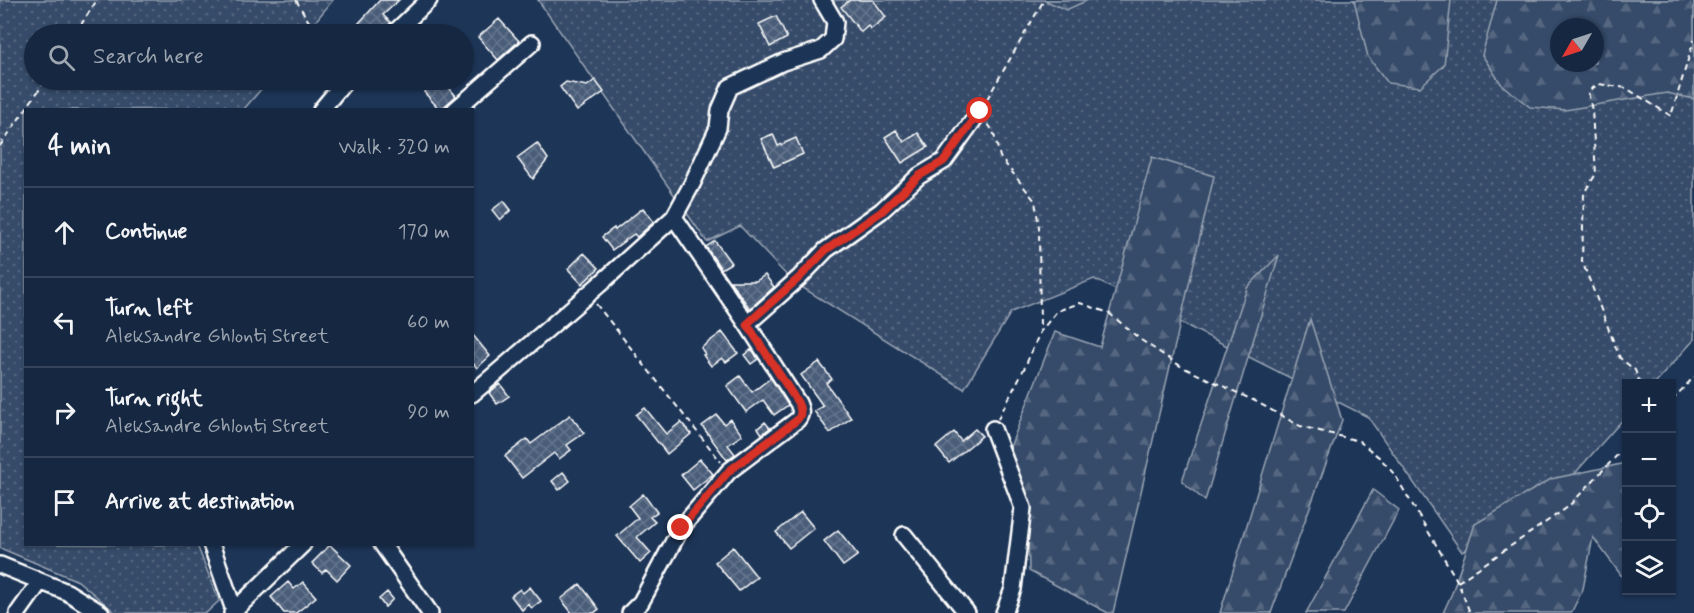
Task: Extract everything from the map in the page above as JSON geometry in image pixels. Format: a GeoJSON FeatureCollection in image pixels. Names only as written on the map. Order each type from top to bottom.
{"type":"FeatureCollection","features":[{"type":"Feature","properties":{"kind":"street"},"geometry":{"type":"LineString","coordinates":[[404,24],[429,0]]}},
{"type":"Feature","properties":{"kind":"street"},"geometry":{"type":"LineString","coordinates":[[474,392],[589,294],[674,217],[718,129],[720,110],[730,87],[783,62],[821,50],[833,39],[835,22],[822,0]]}},
{"type":"Feature","properties":{"kind":"street"},"geometry":{"type":"LineString","coordinates":[[457,108],[532,43]]}},
{"type":"Feature","properties":{"kind":"street"},"geometry":{"type":"LineString","coordinates":[[323,108],[338,90]]}},
{"type":"Feature","properties":{"kind":"street"},"geometry":{"type":"LineString","coordinates":[[747,324],[800,277],[826,250],[881,212],[919,176],[944,161],[980,111]]}},
{"type":"Feature","properties":{"kind":"street"},"geometry":{"type":"LineString","coordinates":[[630,613],[641,602],[681,528],[729,471],[797,420],[801,410],[747,324],[674,217]]}},
{"type":"Feature","properties":{"kind":"street"},"geometry":{"type":"LineString","coordinates":[[993,429],[1023,508],[1013,589],[1004,613]]}},
{"type":"Feature","properties":{"kind":"street"},"geometry":{"type":"LineString","coordinates":[[904,535],[967,613]]}},
{"type":"Feature","properties":{"kind":"street"},"geometry":{"type":"LineString","coordinates":[[212,546],[233,612],[301,546]]}},
{"type":"Feature","properties":{"kind":"street"},"geometry":{"type":"LineString","coordinates":[[383,546],[430,613]]}},
{"type":"Feature","properties":{"kind":"street"},"geometry":{"type":"LineString","coordinates":[[0,566],[67,592],[101,613]]}},
{"type":"Feature","properties":{"kind":"street"},"geometry":{"type":"LineString","coordinates":[[18,613],[40,582]]}},
{"type":"Feature","properties":{"kind":"path"},"geometry":{"type":"LineString","coordinates":[[81,24],[97,0]]}},
{"type":"Feature","properties":{"kind":"path"},"geometry":{"type":"LineString","coordinates":[[296,0],[310,24]]}},
{"type":"Feature","properties":{"kind":"path"},"geometry":{"type":"LineString","coordinates":[[1040,332],[1039,227],[1035,201],[1000,158],[993,131],[980,111],[1044,0]]}},
{"type":"Feature","properties":{"kind":"path"},"geometry":{"type":"LineString","coordinates":[[1638,379],[1635,370],[1620,358],[1582,261],[1584,193],[1596,174],[1592,111],[1588,91],[1599,84],[1626,88],[1671,116],[1694,40]]}},
{"type":"Feature","properties":{"kind":"path"},"geometry":{"type":"LineString","coordinates":[[26,108],[39,90]]}},
{"type":"Feature","properties":{"kind":"path"},"geometry":{"type":"LineString","coordinates":[[0,146],[24,112]]}},
{"type":"Feature","properties":{"kind":"path"},"geometry":{"type":"LineString","coordinates":[[589,294],[729,471]]}},
{"type":"Feature","properties":{"kind":"path"},"geometry":{"type":"LineString","coordinates":[[993,429],[1040,332],[1057,311],[1080,303],[1109,314],[1141,340],[1182,367],[1255,401],[1300,426],[1359,441],[1380,458],[1395,476],[1458,582],[1470,613]]}},
{"type":"Feature","properties":{"kind":"path"},"geometry":{"type":"LineString","coordinates":[[1676,395],[1694,377]]}},
{"type":"Feature","properties":{"kind":"path"},"geometry":{"type":"LineString","coordinates":[[1458,582],[1568,507],[1622,450]]}},
{"type":"Feature","properties":{"kind":"green space"},"geometry":{"type":"Polygon","coordinates":[[[0,0],[333,0],[313,24],[24,24],[24,90],[260,90],[245,108],[24,108],[24,546],[197,546],[219,601],[206,613],[116,613],[78,581],[0,548],[0,0]]]}},
{"type":"Feature","properties":{"kind":"green space"},"geometry":{"type":"Polygon","coordinates":[[[538,0],[1694,0],[1694,340],[1659,379],[1622,379],[1622,420],[1562,488],[1462,552],[1368,417],[1094,279],[1011,312],[964,389],[792,281],[740,226],[707,242],[538,0]]]}},
{"type":"Feature","properties":{"kind":"green space"},"geometry":{"type":"Polygon","coordinates":[[[1044,0],[1088,0],[1066,10],[1044,0]]]}},
{"type":"Feature","properties":{"kind":"green space"},"geometry":{"type":"Polygon","coordinates":[[[1354,0],[1451,0],[1444,65],[1420,87],[1388,83],[1368,57],[1354,0]]]}},
{"type":"Feature","properties":{"kind":"green space"},"geometry":{"type":"Polygon","coordinates":[[[1497,0],[1694,0],[1694,99],[1667,93],[1565,110],[1530,107],[1502,85],[1482,55],[1497,0]]]}},
{"type":"Feature","properties":{"kind":"green space"},"geometry":{"type":"Polygon","coordinates":[[[1152,157],[1214,176],[1113,613],[1108,613],[1029,571],[1028,532],[1010,447],[1055,332],[1100,347],[1152,157]]]}},
{"type":"Feature","properties":{"kind":"green space"},"geometry":{"type":"Polygon","coordinates":[[[1279,255],[1205,501],[1182,481],[1247,288],[1279,255]]]}},
{"type":"Feature","properties":{"kind":"green space"},"geometry":{"type":"Polygon","coordinates":[[[1310,319],[1342,420],[1271,613],[1220,613],[1310,319]]]}},
{"type":"Feature","properties":{"kind":"green space"},"geometry":{"type":"Polygon","coordinates":[[[1622,464],[1622,577],[1593,537],[1583,589],[1571,613],[1443,613],[1475,524],[1551,479],[1622,464]]]}},
{"type":"Feature","properties":{"kind":"green space"},"geometry":{"type":"Polygon","coordinates":[[[1373,490],[1399,510],[1344,613],[1306,613],[1373,490]]]}},
{"type":"Feature","properties":{"kind":"building"},"geometry":{"type":"Polygon","coordinates":[[[380,0],[399,0],[383,15],[390,24],[358,24],[380,0]]]}},
{"type":"Feature","properties":{"kind":"building"},"geometry":{"type":"Polygon","coordinates":[[[850,0],[873,0],[886,17],[871,29],[868,26],[861,32],[841,7],[850,0]]]}},
{"type":"Feature","properties":{"kind":"building"},"geometry":{"type":"Polygon","coordinates":[[[776,16],[787,38],[770,47],[759,24],[776,16]]]}},
{"type":"Feature","properties":{"kind":"building"},"geometry":{"type":"Polygon","coordinates":[[[499,19],[519,41],[498,60],[478,37],[499,19]]]}},
{"type":"Feature","properties":{"kind":"building"},"geometry":{"type":"Polygon","coordinates":[[[595,80],[604,92],[577,111],[560,87],[566,82],[587,86],[595,80]]]}},
{"type":"Feature","properties":{"kind":"building"},"geometry":{"type":"Polygon","coordinates":[[[426,90],[451,90],[456,96],[442,108],[438,108],[424,92],[426,90]]]}},
{"type":"Feature","properties":{"kind":"building"},"geometry":{"type":"Polygon","coordinates":[[[896,130],[904,142],[918,133],[928,147],[902,163],[885,137],[896,130]]]}},
{"type":"Feature","properties":{"kind":"building"},"geometry":{"type":"Polygon","coordinates":[[[773,134],[778,146],[796,138],[803,154],[774,167],[761,139],[773,134]]]}},
{"type":"Feature","properties":{"kind":"building"},"geometry":{"type":"Polygon","coordinates":[[[537,143],[548,159],[533,179],[517,158],[537,143]]]}},
{"type":"Feature","properties":{"kind":"building"},"geometry":{"type":"Polygon","coordinates":[[[504,201],[511,210],[500,220],[492,210],[504,201]]]}},
{"type":"Feature","properties":{"kind":"building"},"geometry":{"type":"Polygon","coordinates":[[[643,208],[654,222],[637,237],[634,234],[612,250],[602,237],[643,208]]]}},
{"type":"Feature","properties":{"kind":"building"},"geometry":{"type":"Polygon","coordinates":[[[715,241],[731,263],[721,269],[706,247],[715,241]]]}},
{"type":"Feature","properties":{"kind":"building"},"geometry":{"type":"Polygon","coordinates":[[[584,253],[599,268],[582,284],[568,269],[584,253]]]}},
{"type":"Feature","properties":{"kind":"building"},"geometry":{"type":"Polygon","coordinates":[[[765,275],[774,287],[750,309],[730,281],[756,281],[765,275]]]}},
{"type":"Feature","properties":{"kind":"building"},"geometry":{"type":"Polygon","coordinates":[[[722,332],[738,353],[726,362],[722,358],[711,366],[701,348],[722,332]]]}},
{"type":"Feature","properties":{"kind":"building"},"geometry":{"type":"Polygon","coordinates":[[[474,336],[490,356],[477,368],[474,364],[474,336]]]}},
{"type":"Feature","properties":{"kind":"building"},"geometry":{"type":"Polygon","coordinates":[[[752,349],[758,359],[751,364],[744,355],[752,349]]]}},
{"type":"Feature","properties":{"kind":"building"},"geometry":{"type":"Polygon","coordinates":[[[819,362],[832,379],[826,383],[851,418],[830,433],[814,411],[823,406],[801,375],[819,362]]]}},
{"type":"Feature","properties":{"kind":"building"},"geometry":{"type":"Polygon","coordinates":[[[740,376],[752,392],[771,378],[788,405],[774,415],[763,400],[746,412],[727,386],[740,376]]]}},
{"type":"Feature","properties":{"kind":"building"},"geometry":{"type":"Polygon","coordinates":[[[500,384],[509,396],[497,404],[489,393],[500,384]]]}},
{"type":"Feature","properties":{"kind":"building"},"geometry":{"type":"Polygon","coordinates":[[[645,408],[666,434],[681,422],[691,434],[667,454],[636,415],[645,408]]]}},
{"type":"Feature","properties":{"kind":"building"},"geometry":{"type":"Polygon","coordinates":[[[570,415],[584,433],[567,445],[571,450],[559,459],[554,453],[522,478],[505,456],[527,439],[531,444],[570,415]]]}},
{"type":"Feature","properties":{"kind":"building"},"geometry":{"type":"Polygon","coordinates":[[[717,415],[724,424],[730,419],[742,435],[728,445],[735,454],[727,460],[702,426],[717,415]]]}},
{"type":"Feature","properties":{"kind":"building"},"geometry":{"type":"Polygon","coordinates":[[[765,422],[770,428],[762,434],[758,428],[765,422]]]}},
{"type":"Feature","properties":{"kind":"building"},"geometry":{"type":"Polygon","coordinates":[[[975,429],[982,436],[949,463],[936,447],[954,432],[961,441],[975,429]]]}},
{"type":"Feature","properties":{"kind":"building"},"geometry":{"type":"Polygon","coordinates":[[[700,459],[713,474],[693,490],[681,475],[700,459]]]}},
{"type":"Feature","properties":{"kind":"building"},"geometry":{"type":"Polygon","coordinates":[[[563,472],[570,481],[559,490],[552,481],[563,472]]]}},
{"type":"Feature","properties":{"kind":"building"},"geometry":{"type":"Polygon","coordinates":[[[643,494],[657,512],[650,517],[655,522],[637,537],[651,553],[640,563],[617,536],[638,518],[629,506],[643,494]]]}},
{"type":"Feature","properties":{"kind":"building"},"geometry":{"type":"Polygon","coordinates":[[[801,512],[814,528],[789,548],[776,532],[801,512]]]}},
{"type":"Feature","properties":{"kind":"building"},"geometry":{"type":"Polygon","coordinates":[[[838,530],[858,555],[843,566],[824,541],[838,530]]]}},
{"type":"Feature","properties":{"kind":"building"},"geometry":{"type":"Polygon","coordinates":[[[331,546],[351,565],[337,580],[326,569],[322,573],[312,563],[331,546]]]}},
{"type":"Feature","properties":{"kind":"building"},"geometry":{"type":"Polygon","coordinates":[[[733,547],[757,577],[739,591],[715,562],[733,547]]]}},
{"type":"Feature","properties":{"kind":"building"},"geometry":{"type":"Polygon","coordinates":[[[288,582],[294,589],[303,582],[316,597],[296,613],[284,613],[271,597],[288,582]]]}},
{"type":"Feature","properties":{"kind":"building"},"geometry":{"type":"Polygon","coordinates":[[[580,584],[599,609],[594,613],[572,613],[561,599],[580,584]]]}},
{"type":"Feature","properties":{"kind":"building"},"geometry":{"type":"Polygon","coordinates":[[[530,587],[541,601],[532,608],[528,604],[522,610],[511,596],[520,589],[523,593],[530,587]]]}},
{"type":"Feature","properties":{"kind":"building"},"geometry":{"type":"Polygon","coordinates":[[[387,592],[393,599],[385,607],[379,599],[387,592]]]}},
{"type":"Feature","properties":{"kind":"route"},"geometry":{"type":"LineString","coordinates":[[681,528],[729,471],[800,416],[801,410],[798,403],[747,324],[800,277],[826,250],[881,212],[919,176],[944,161],[980,111]]}}]}
